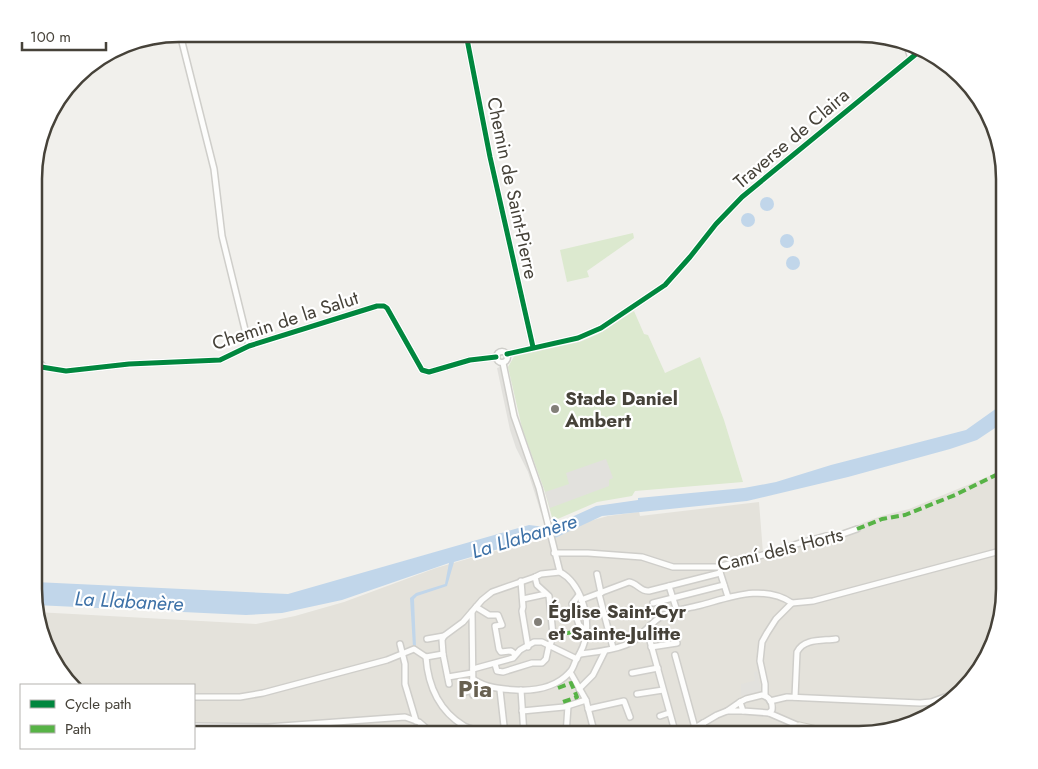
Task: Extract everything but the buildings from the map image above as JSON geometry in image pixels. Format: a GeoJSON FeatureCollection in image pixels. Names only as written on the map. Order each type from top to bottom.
{"type":"FeatureCollection","features":[{"type":"Feature","properties":{"kind":"street"},"geometry":{"type":"LineString","coordinates":[[182,42],[214,169],[222,236],[249,346]]}},
{"type":"Feature","properties":{"kind":"street","name":"Chemin de Saint-Pierre"},"geometry":{"type":"LineString","coordinates":[[468,42],[490,157],[533,347]]}},
{"type":"Feature","properties":{"kind":"street"},"geometry":{"type":"LineString","coordinates":[[908,52],[910,58]]}},
{"type":"Feature","properties":{"kind":"street","name":"Traverse de Claira"},"geometry":{"type":"LineString","coordinates":[[507,354],[578,338],[601,328],[665,285],[716,224],[742,197],[914,55]]}},
{"type":"Feature","properties":{"kind":"street","name":"Chemin de la Salut"},"geometry":{"type":"LineString","coordinates":[[43,366],[66,371],[129,364],[220,360],[249,346],[377,306],[387,308],[422,370],[429,372],[470,360],[496,357]]}},
{"type":"Feature","properties":{"kind":"street"},"geometry":{"type":"LineString","coordinates":[[500,351],[504,351],[507,354],[508,360],[503,363],[498,362],[496,357],[500,351]]}},
{"type":"Feature","properties":{"kind":"street"},"geometry":{"type":"LineString","coordinates":[[503,363],[514,416],[539,488],[560,572]]}},
{"type":"Feature","properties":{"kind":"street","name":"Camí dels Horts"},"geometry":{"type":"LineString","coordinates":[[554,554],[588,553],[642,557],[673,567],[719,570],[826,536],[837,536],[857,528]]}},
{"type":"Feature","properties":{"kind":"street"},"geometry":{"type":"LineString","coordinates":[[580,654],[605,651],[631,642],[661,616],[728,597],[752,593],[782,597],[792,603],[813,601],[995,552]]}},
{"type":"Feature","properties":{"kind":"street"},"geometry":{"type":"LineString","coordinates":[[586,631],[579,625],[572,604],[580,597],[600,593],[629,582],[644,592],[719,570],[728,597]]}},
{"type":"Feature","properties":{"kind":"street"},"geometry":{"type":"LineString","coordinates":[[427,639],[444,636],[463,622],[482,600],[492,592],[541,574],[560,572],[568,577],[580,597],[586,616],[586,631],[580,654],[570,672],[549,686],[539,689],[521,690],[500,690],[482,685],[473,674]]}},
{"type":"Feature","properties":{"kind":"street"},"geometry":{"type":"LineString","coordinates":[[597,574],[613,648]]}},
{"type":"Feature","properties":{"kind":"street"},"geometry":{"type":"LineString","coordinates":[[495,664],[497,671],[503,672],[532,663],[542,663],[546,659],[552,635],[549,596],[538,585],[535,577]]}},
{"type":"Feature","properties":{"kind":"street"},"geometry":{"type":"LineString","coordinates":[[521,581],[524,607],[522,611],[527,644]]}},
{"type":"Feature","properties":{"kind":"street"},"geometry":{"type":"LineString","coordinates":[[653,603],[724,585]]}},
{"type":"Feature","properties":{"kind":"street"},"geometry":{"type":"LineString","coordinates":[[669,586],[677,611]]}},
{"type":"Feature","properties":{"kind":"street"},"geometry":{"type":"LineString","coordinates":[[523,599],[546,594]]}},
{"type":"Feature","properties":{"kind":"street"},"geometry":{"type":"LineString","coordinates":[[765,696],[765,684],[760,661],[762,642],[776,619],[792,603]]}},
{"type":"Feature","properties":{"kind":"street"},"geometry":{"type":"LineString","coordinates":[[474,610],[489,615],[498,615],[502,625],[495,626],[499,649],[501,652],[513,654]]}},
{"type":"Feature","properties":{"kind":"street"},"geometry":{"type":"LineString","coordinates":[[461,694],[473,692],[474,610]]}},
{"type":"Feature","properties":{"kind":"street"},"geometry":{"type":"LineString","coordinates":[[645,631],[658,668],[673,726]]}},
{"type":"Feature","properties":{"kind":"street"},"geometry":{"type":"LineString","coordinates":[[444,636],[442,640],[443,654],[449,684]]}},
{"type":"Feature","properties":{"kind":"street"},"geometry":{"type":"LineString","coordinates":[[795,698],[797,652],[799,647],[807,642],[836,640]]}},
{"type":"Feature","properties":{"kind":"street"},"geometry":{"type":"LineString","coordinates":[[448,677],[473,674],[495,664],[531,643],[542,642],[577,659]]}},
{"type":"Feature","properties":{"kind":"street"},"geometry":{"type":"LineString","coordinates":[[651,647],[677,643]]}},
{"type":"Feature","properties":{"kind":"street"},"geometry":{"type":"LineString","coordinates":[[400,644],[405,664],[406,684],[418,721]]}},
{"type":"Feature","properties":{"kind":"street"},"geometry":{"type":"LineString","coordinates":[[195,697],[240,697],[263,693],[387,660],[414,649],[426,658],[429,681],[433,692],[443,707],[465,726]]}},
{"type":"Feature","properties":{"kind":"street"},"geometry":{"type":"LineString","coordinates":[[579,689],[593,675],[605,651]]}},
{"type":"Feature","properties":{"kind":"street"},"geometry":{"type":"LineString","coordinates":[[426,658],[443,654]]}},
{"type":"Feature","properties":{"kind":"street"},"geometry":{"type":"LineString","coordinates":[[675,655],[694,726]]}},
{"type":"Feature","properties":{"kind":"street"},"geometry":{"type":"LineString","coordinates":[[632,673],[658,668]]}},
{"type":"Feature","properties":{"kind":"street"},"geometry":{"type":"LineString","coordinates":[[570,672],[586,700],[593,726]]}},
{"type":"Feature","properties":{"kind":"street"},"geometry":{"type":"LineString","coordinates":[[500,690],[504,726]]}},
{"type":"Feature","properties":{"kind":"street"},"geometry":{"type":"LineString","coordinates":[[521,690],[523,726]]}},
{"type":"Feature","properties":{"kind":"street"},"geometry":{"type":"LineString","coordinates":[[637,694],[663,690]]}},
{"type":"Feature","properties":{"kind":"street"},"geometry":{"type":"LineString","coordinates":[[727,711],[746,699],[765,696],[770,700],[772,710],[769,713]]}},
{"type":"Feature","properties":{"kind":"street"},"geometry":{"type":"LineString","coordinates":[[770,700],[776,698],[795,698],[920,703],[942,698]]}},
{"type":"Feature","properties":{"kind":"street"},"geometry":{"type":"LineString","coordinates":[[522,710],[568,706],[586,700]]}},
{"type":"Feature","properties":{"kind":"street"},"geometry":{"type":"LineString","coordinates":[[588,709],[624,701],[630,718]]}},
{"type":"Feature","properties":{"kind":"street"},"geometry":{"type":"LineString","coordinates":[[740,702],[743,711]]}},
{"type":"Feature","properties":{"kind":"street"},"geometry":{"type":"LineString","coordinates":[[567,726],[568,706]]}},
{"type":"Feature","properties":{"kind":"street"},"geometry":{"type":"LineString","coordinates":[[698,726],[717,714],[727,711],[769,713],[799,726]]}},
{"type":"Feature","properties":{"kind":"street"},"geometry":{"type":"LineString","coordinates":[[660,716],[669,713]]}},
{"type":"Feature","properties":{"kind":"street"},"geometry":{"type":"LineString","coordinates":[[282,726],[405,717],[418,721],[424,726]]}},
{"type":"Feature","properties":{"kind":"shaded area"},"geometry":{"type":"Polygon","coordinates":[[[503,366],[514,416],[545,512],[541,513],[528,472],[516,448],[510,430],[497,368],[503,366]]]}},
{"type":"Feature","properties":{"kind":"shaded area"},"geometry":{"type":"Polygon","coordinates":[[[606,459],[613,478],[609,480],[609,486],[550,508],[545,492],[569,484],[566,473],[606,459]]]}},
{"type":"Feature","properties":{"kind":"shaded area"},"geometry":{"type":"Polygon","coordinates":[[[995,474],[995,599],[993,616],[985,642],[967,673],[942,698],[927,708],[903,719],[885,724],[868,726],[195,726],[195,684],[81,684],[66,666],[57,650],[45,616],[45,612],[256,624],[295,616],[344,602],[436,568],[558,536],[586,522],[608,516],[639,512],[640,516],[759,502],[763,553],[839,532],[881,516],[909,509],[995,474]]]}},
{"type":"Feature","properties":{"kind":"shaded area"},"geometry":{"type":"Polygon","coordinates":[[[757,671],[760,692],[741,696],[741,684],[754,681],[754,672],[757,671]]]}},
{"type":"Feature","properties":{"kind":"green space"},"geometry":{"type":"Polygon","coordinates":[[[633,233],[634,238],[587,271],[589,277],[567,282],[560,250],[633,233]]]}},
{"type":"Feature","properties":{"kind":"green space"},"geometry":{"type":"Polygon","coordinates":[[[634,311],[644,334],[648,335],[665,373],[700,357],[724,420],[743,482],[635,491],[632,496],[597,502],[553,521],[545,492],[522,428],[508,367],[515,355],[582,341],[598,334],[634,311]]]}},
{"type":"Feature","properties":{"kind":"water"},"geometry":{"type":"Polygon","coordinates":[[[764,197],[770,197],[774,204],[770,211],[764,211],[760,207],[760,201],[764,197]]]}},
{"type":"Feature","properties":{"kind":"water"},"geometry":{"type":"Polygon","coordinates":[[[748,213],[753,215],[755,220],[753,225],[748,227],[743,225],[741,220],[743,215],[748,213]]]}},
{"type":"Feature","properties":{"kind":"water"},"geometry":{"type":"Polygon","coordinates":[[[784,234],[790,234],[794,241],[790,248],[784,248],[780,244],[780,238],[784,234]]]}},
{"type":"Feature","properties":{"kind":"water"},"geometry":{"type":"Polygon","coordinates":[[[790,256],[796,256],[800,263],[796,270],[790,270],[786,266],[786,260],[790,256]]]}},
{"type":"Feature","properties":{"kind":"water"},"geometry":{"type":"Polygon","coordinates":[[[995,409],[995,428],[977,440],[848,477],[747,501],[602,516],[555,538],[552,526],[596,506],[638,500],[638,498],[744,488],[776,482],[831,465],[966,430],[995,409]]]}},
{"type":"Feature","properties":{"kind":"water","name":"La Llabanère"},"geometry":{"type":"Polygon","coordinates":[[[529,525],[545,527],[547,538],[516,544],[454,562],[447,586],[417,596],[414,599],[416,647],[413,647],[410,598],[416,593],[445,584],[449,563],[342,600],[282,613],[246,615],[44,605],[43,582],[288,594],[529,525]]]}},
{"type":"Feature","properties":{"kind":"marked path"},"geometry":{"type":"LineString","coordinates":[[857,529],[882,519],[905,515],[955,495],[995,475]]}},
{"type":"Feature","properties":{"kind":"marked path"},"geometry":{"type":"LineString","coordinates":[[553,635],[575,632],[587,633]]}},
{"type":"Feature","properties":{"kind":"marked path"},"geometry":{"type":"LineString","coordinates":[[558,688],[571,683],[577,697],[563,702]]}},
{"type":"Feature","properties":{"kind":"cycle path"},"geometry":{"type":"LineString","coordinates":[[468,42],[490,157],[533,347]]}},
{"type":"Feature","properties":{"kind":"cycle path"},"geometry":{"type":"LineString","coordinates":[[507,354],[578,338],[601,328],[665,285],[716,224],[742,197],[915,55]]}},
{"type":"Feature","properties":{"kind":"cycle path"},"geometry":{"type":"LineString","coordinates":[[42,367],[66,371],[129,364],[220,360],[249,346],[377,306],[387,308],[422,370],[429,372],[470,360],[496,357]]}},
{"type":"Feature","properties":{"kind":"place","name":"Stade Daniel Ambert"},"geometry":{"type":"Point","coordinates":[555,409]}},
{"type":"Feature","properties":{"kind":"place","name":"Église Saint-Cyr et Sainte-Julitte"},"geometry":{"type":"Point","coordinates":[538,622]}},
{"type":"Feature","properties":{"kind":"district","name":"Pia"},"geometry":{"type":"Point","coordinates":[475,689]}}]}
